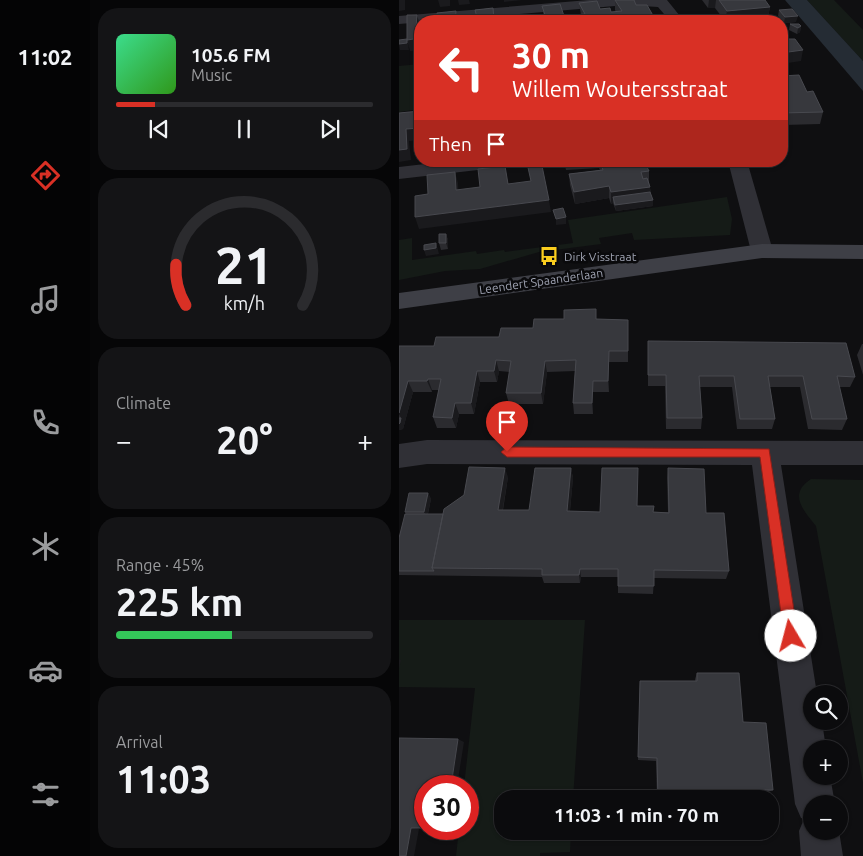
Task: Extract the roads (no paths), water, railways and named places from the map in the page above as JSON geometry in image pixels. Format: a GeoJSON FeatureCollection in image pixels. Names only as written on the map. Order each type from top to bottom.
{"type":"FeatureCollection","features":[{"type":"Feature","properties":{"kind":"street"},"geometry":{"type":"LineString","coordinates":[[459,15],[627,1],[662,3],[672,15]]}},
{"type":"Feature","properties":{"kind":"street"},"geometry":{"type":"LineString","coordinates":[[399,20],[414,19]]}},
{"type":"Feature","properties":{"kind":"street"},"geometry":{"type":"LineString","coordinates":[[399,173],[452,167]]}},
{"type":"Feature","properties":{"kind":"street"},"geometry":{"type":"LineString","coordinates":[[739,167],[762,251]]}},
{"type":"Feature","properties":{"kind":"street","name":"Leendert Spaanderlaan"},"geometry":{"type":"LineString","coordinates":[[399,301],[762,251],[863,252]]}},
{"type":"Feature","properties":{"kind":"street"},"geometry":{"type":"LineString","coordinates":[[399,456],[427,452],[863,453]]}},
{"type":"Feature","properties":{"kind":"street"},"geometry":{"type":"LineString","coordinates":[[765,452],[814,795]]}},
{"type":"Feature","properties":{"kind":"street"},"geometry":{"type":"LineString","coordinates":[[820,840],[822,856]]}},
{"type":"Feature","properties":{"kind":"place","name":"Dirk Visstraat"},"geometry":{"type":"Point","coordinates":[549,256]}}]}
